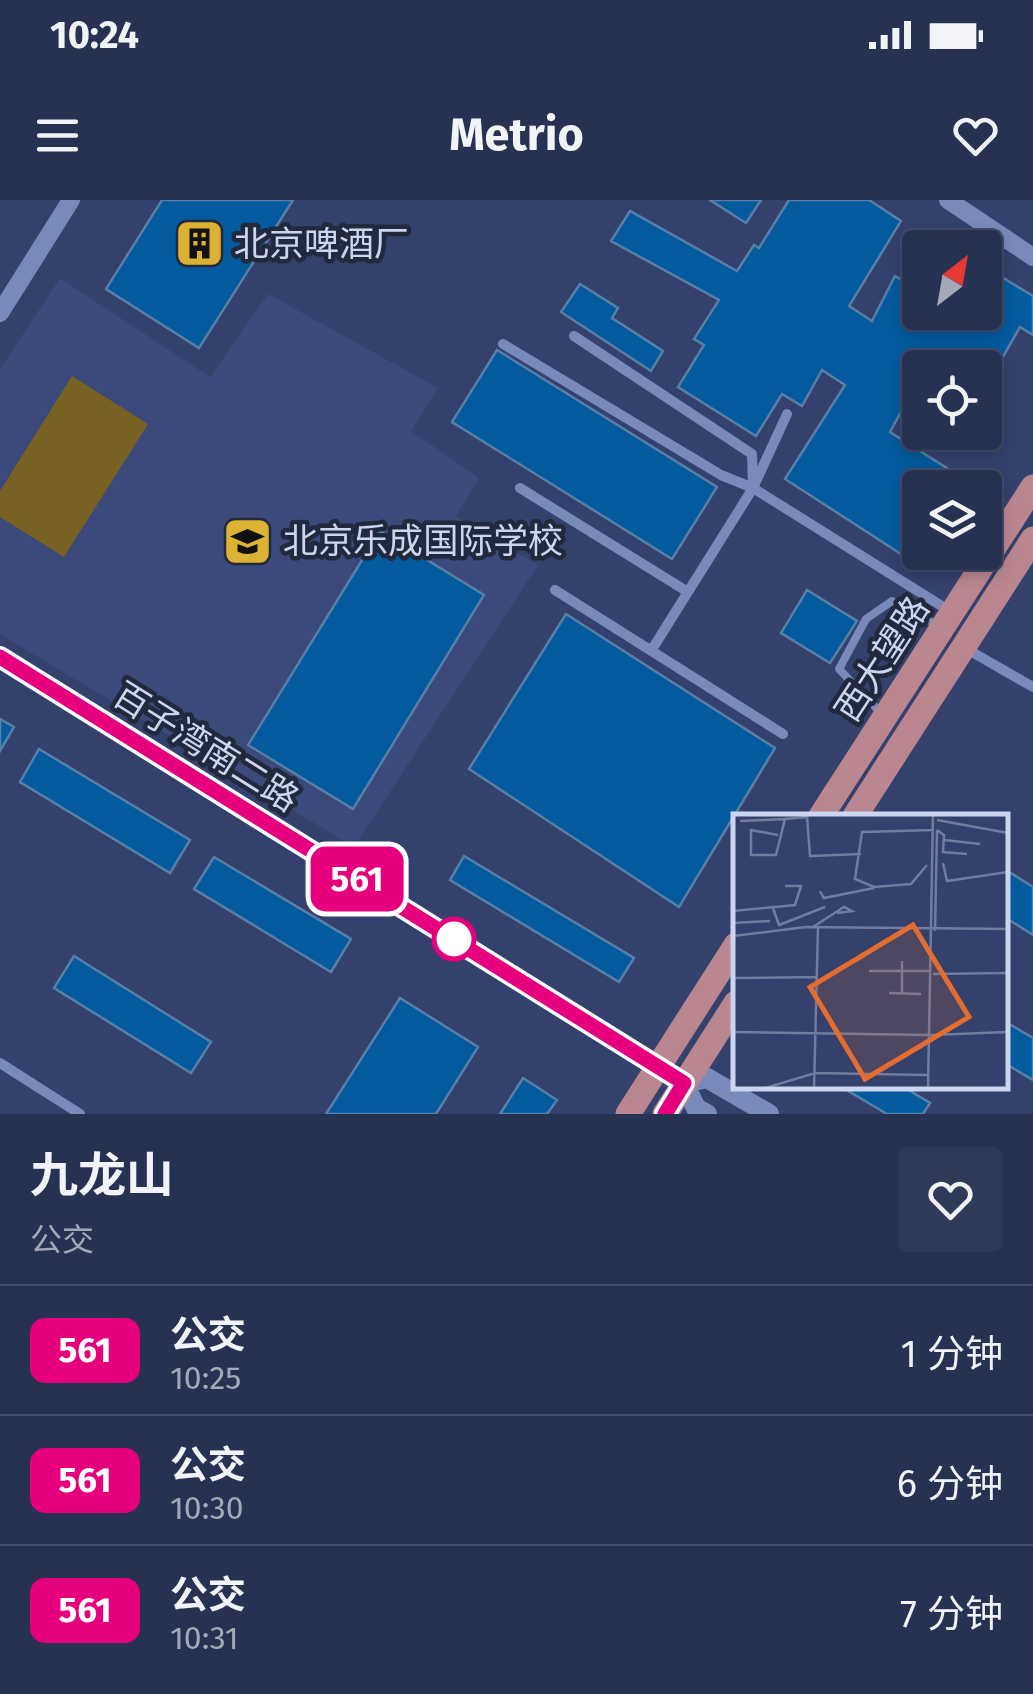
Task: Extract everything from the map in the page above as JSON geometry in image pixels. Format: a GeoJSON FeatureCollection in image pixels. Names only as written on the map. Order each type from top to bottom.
{"type":"FeatureCollection","features":[{"type":"Feature","properties":{"kind":"main road","name":"西大望路"},"geometry":{"type":"LineString","coordinates":[[822,814],[1033,487]]}},
{"type":"Feature","properties":{"kind":"main road","name":"西大望路"},"geometry":{"type":"LineString","coordinates":[[856,814],[1033,539]]}},
{"type":"Feature","properties":{"kind":"main road"},"geometry":{"type":"LineString","coordinates":[[628,1114],[733,950]]}},
{"type":"Feature","properties":{"kind":"main road"},"geometry":{"type":"LineString","coordinates":[[666,1114],[733,1008]]}},
{"type":"Feature","properties":{"kind":"main road"},"geometry":{"type":"LineString","coordinates":[[684,1083],[708,1078],[768,1114]]}},
{"type":"Feature","properties":{"kind":"main road"},"geometry":{"type":"LineString","coordinates":[[684,1083],[696,1108],[707,1114]]}},
{"type":"Feature","properties":{"kind":"street"},"geometry":{"type":"LineString","coordinates":[[0,313],[71,200]]}},
{"type":"Feature","properties":{"kind":"street"},"geometry":{"type":"LineString","coordinates":[[948,200],[1033,258]]}},
{"type":"Feature","properties":{"kind":"street"},"geometry":{"type":"LineString","coordinates":[[574,336],[752,454],[753,488]]}},
{"type":"Feature","properties":{"kind":"street"},"geometry":{"type":"LineString","coordinates":[[503,344],[721,475],[753,488],[948,620]]}},
{"type":"Feature","properties":{"kind":"street"},"geometry":{"type":"LineString","coordinates":[[651,651],[753,488],[787,414]]}},
{"type":"Feature","properties":{"kind":"street"},"geometry":{"type":"LineString","coordinates":[[520,488],[688,592]]}},
{"type":"Feature","properties":{"kind":"street"},"geometry":{"type":"LineString","coordinates":[[554,590],[783,734]]}},
{"type":"Feature","properties":{"kind":"street"},"geometry":{"type":"LineString","coordinates":[[964,647],[1033,687]]}},
{"type":"Feature","properties":{"kind":"street","name":"百子湾南二路"},"geometry":{"type":"LineString","coordinates":[[0,657],[684,1083]]}},
{"type":"Feature","properties":{"kind":"street"},"geometry":{"type":"LineString","coordinates":[[0,1063],[80,1114]]}},
{"type":"Feature","properties":{"kind":"lane"},"geometry":{"type":"LineString","coordinates":[[886,718],[840,669],[866,619],[892,601],[948,620]]}},
{"type":"Feature","properties":{"kind":"shaded area","name":"北京乐成国际学校"},"geometry":{"type":"Polygon","coordinates":[[[60,278],[210,377],[268,294],[438,388],[411,431],[479,478],[456,516],[538,565],[354,847],[0,634],[0,369],[60,278]]]}},
{"type":"Feature","properties":{"kind":"shaded area"},"geometry":{"type":"Polygon","coordinates":[[[72,376],[148,424],[64,557],[0,517],[0,491],[72,376]]]}},
{"type":"Feature","properties":{"kind":"building","name":"北京啤酒厂"},"geometry":{"type":"Polygon","coordinates":[[[162,200],[293,200],[199,348],[106,289],[162,200]]]}},
{"type":"Feature","properties":{"kind":"building"},"geometry":{"type":"Polygon","coordinates":[[[710,200],[761,200],[746,223],[710,200]]]}},
{"type":"Feature","properties":{"kind":"building"},"geometry":{"type":"Polygon","coordinates":[[[789,200],[869,200],[901,221],[849,306],[872,321],[895,276],[902,280],[902,330],[1002,330],[1002,277],[1033,296],[1033,335],[1020,327],[1002,358],[1002,350],[902,350],[902,410],[890,432],[902,440],[902,450],[918,450],[950,470],[902,470],[901,554],[785,479],[845,385],[822,370],[802,406],[782,394],[756,436],[678,387],[704,345],[694,339],[719,300],[611,241],[630,211],[737,271],[754,245],[759,248],[789,200]]]}},
{"type":"Feature","properties":{"kind":"building"},"geometry":{"type":"Polygon","coordinates":[[[580,284],[618,308],[612,318],[663,351],[651,371],[561,312],[580,284]]]}},
{"type":"Feature","properties":{"kind":"building"},"geometry":{"type":"Polygon","coordinates":[[[497,350],[717,487],[672,559],[452,422],[497,350]]]}},
{"type":"Feature","properties":{"kind":"building"},"geometry":{"type":"Polygon","coordinates":[[[380,531],[484,595],[353,809],[248,745],[380,531]]]}},
{"type":"Feature","properties":{"kind":"building"},"geometry":{"type":"Polygon","coordinates":[[[807,590],[857,621],[830,663],[781,633],[807,590]]]}},
{"type":"Feature","properties":{"kind":"building"},"geometry":{"type":"Polygon","coordinates":[[[566,614],[775,748],[679,907],[469,769],[566,614]]]}},
{"type":"Feature","properties":{"kind":"building"},"geometry":{"type":"Polygon","coordinates":[[[0,719],[14,727],[0,751],[0,719]]]}},
{"type":"Feature","properties":{"kind":"building"},"geometry":{"type":"Polygon","coordinates":[[[39,749],[190,840],[170,873],[20,782],[39,749]]]}},
{"type":"Feature","properties":{"kind":"building"},"geometry":{"type":"Polygon","coordinates":[[[464,856],[634,958],[619,982],[450,880],[464,856]]]}},
{"type":"Feature","properties":{"kind":"building"},"geometry":{"type":"Polygon","coordinates":[[[214,857],[351,939],[331,972],[194,889],[214,857]]]}},
{"type":"Feature","properties":{"kind":"building"},"geometry":{"type":"Polygon","coordinates":[[[1008,871],[1033,887],[1033,935],[1008,919],[1008,871]]]}},
{"type":"Feature","properties":{"kind":"building"},"geometry":{"type":"Polygon","coordinates":[[[74,956],[211,1042],[191,1073],[54,988],[74,956]]]}},
{"type":"Feature","properties":{"kind":"building"},"geometry":{"type":"Polygon","coordinates":[[[400,998],[478,1047],[436,1114],[326,1114],[400,998]]]}},
{"type":"Feature","properties":{"kind":"building"},"geometry":{"type":"Polygon","coordinates":[[[1008,1023],[1033,1038],[1033,1080],[1008,1065],[1008,1023]]]}},
{"type":"Feature","properties":{"kind":"building"},"geometry":{"type":"Polygon","coordinates":[[[523,1078],[557,1100],[547,1114],[500,1114],[523,1078]]]}},
{"type":"Feature","properties":{"kind":"building"},"geometry":{"type":"Polygon","coordinates":[[[845,1089],[907,1089],[930,1103],[923,1114],[887,1114],[845,1089]]]}},
{"type":"Feature","properties":{"kind":"bus line","name":"561"},"geometry":{"type":"LineString","coordinates":[[0,657],[684,1083],[665,1114]]}},
{"type":"Feature","properties":{"kind":"place","name":"北京啤酒厂"},"geometry":{"type":"Point","coordinates":[199,244]}},
{"type":"Feature","properties":{"kind":"place","name":"北京乐成国际学校"},"geometry":{"type":"Point","coordinates":[248,541]}}]}
